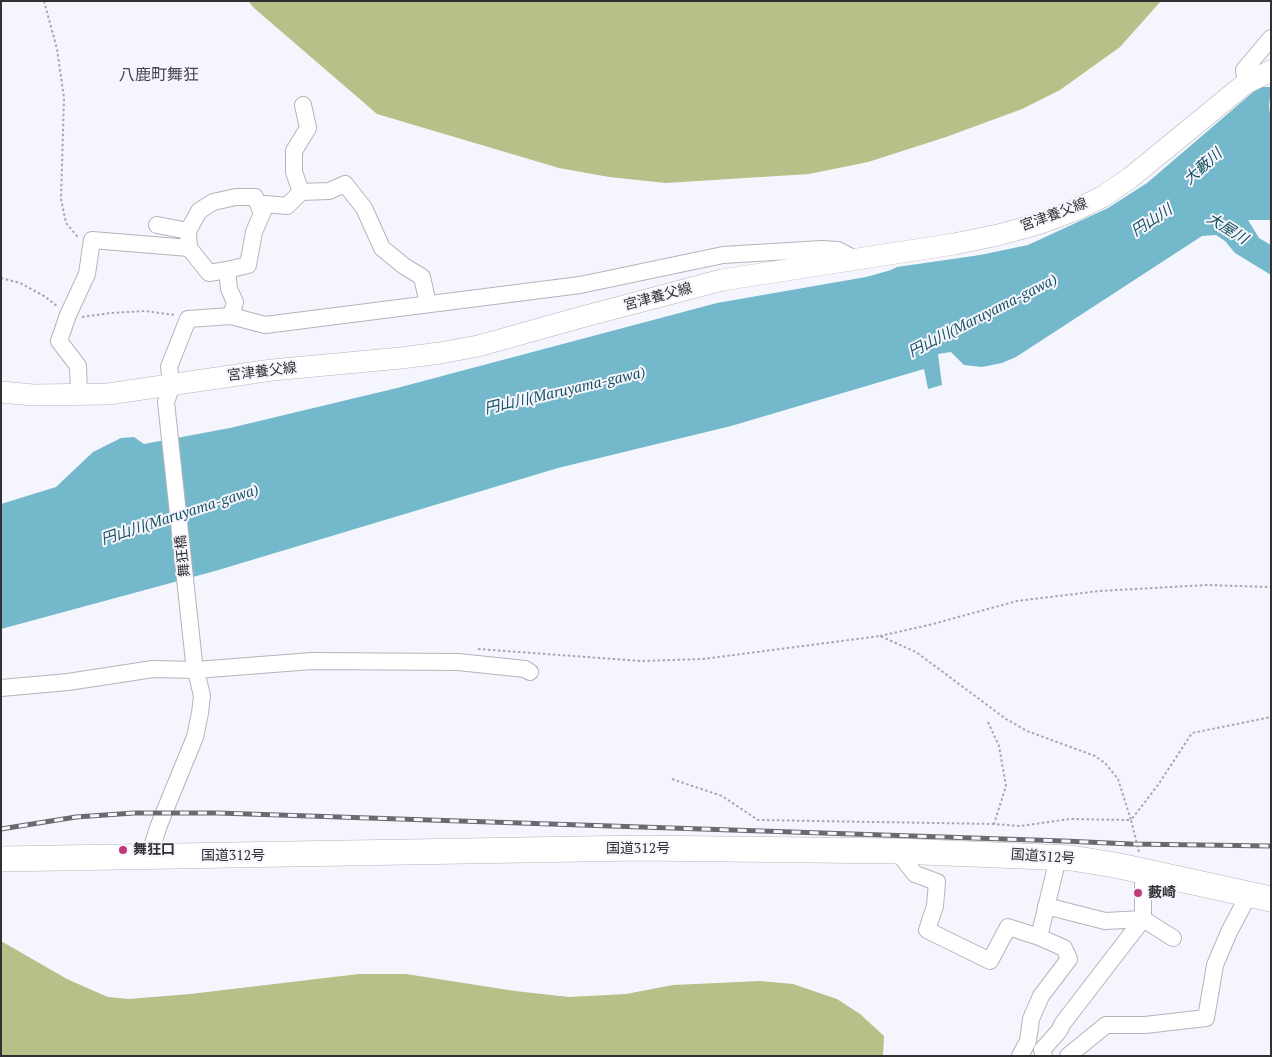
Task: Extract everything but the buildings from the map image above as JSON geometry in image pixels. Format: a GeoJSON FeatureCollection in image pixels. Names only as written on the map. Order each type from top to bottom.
{"type":"FeatureCollection","features":[{"type":"Feature","properties":{"kind":"highway","name":"国道312号"},"geometry":{"type":"LineString","coordinates":[[1,859],[265,856],[639,848],[897,851],[1058,858],[1115,865],[1260,896]]}},
{"type":"Feature","properties":{"kind":"main road","name":"宮津養父線"},"geometry":{"type":"LineString","coordinates":[[1,392],[33,395],[108,394],[272,370],[401,358],[468,348],[722,280],[857,260],[989,237],[1038,224],[1073,211],[1102,197],[1130,178],[1246,84],[1268,72]]}},
{"type":"Feature","properties":{"kind":"street"},"geometry":{"type":"LineString","coordinates":[[1246,84],[1244,70],[1271,38]]}},
{"type":"Feature","properties":{"kind":"street"},"geometry":{"type":"LineString","coordinates":[[301,192],[294,172],[294,151],[308,128],[303,104]]}},
{"type":"Feature","properties":{"kind":"street"},"geometry":{"type":"LineString","coordinates":[[262,213],[255,197],[236,197],[213,202],[199,211],[188,231],[189,248],[209,273],[248,265],[254,232],[266,204],[287,206],[301,192],[329,191],[345,184],[364,208],[382,248],[422,277],[428,304]]}},
{"type":"Feature","properties":{"kind":"street"},"geometry":{"type":"LineString","coordinates":[[157,225],[188,231]]}},
{"type":"Feature","properties":{"kind":"street"},"geometry":{"type":"LineString","coordinates":[[78,395],[78,366],[59,341],[68,315],[88,274],[92,240],[189,248]]}},
{"type":"Feature","properties":{"kind":"street"},"geometry":{"type":"LineString","coordinates":[[188,319],[231,316],[265,325],[580,286],[723,255],[822,249],[838,250],[857,260]]}},
{"type":"Feature","properties":{"kind":"street"},"geometry":{"type":"LineString","coordinates":[[227,270],[230,289],[235,302],[231,316]]}},
{"type":"Feature","properties":{"kind":"street","name":"舞狂橋"},"geometry":{"type":"LineString","coordinates":[[149,856],[159,825],[195,737],[202,696],[195,666],[166,402],[172,385],[169,367],[188,319]]}},
{"type":"Feature","properties":{"kind":"street"},"geometry":{"type":"LineString","coordinates":[[1,688],[68,682],[153,669],[312,661],[458,662],[530,672]]}},
{"type":"Feature","properties":{"kind":"street"},"geometry":{"type":"LineString","coordinates":[[897,851],[914,874],[937,882],[935,906],[927,930],[990,961],[1008,927],[1039,937],[1064,948],[1069,959],[1041,996],[1031,1019],[1028,1041],[1020,1056]]}},
{"type":"Feature","properties":{"kind":"street"},"geometry":{"type":"LineString","coordinates":[[1039,937],[1058,858]]}},
{"type":"Feature","properties":{"kind":"street"},"geometry":{"type":"LineString","coordinates":[[1044,1056],[1042,1050],[1059,1031],[1062,1023],[1143,919],[1143,871]]}},
{"type":"Feature","properties":{"kind":"street"},"geometry":{"type":"LineString","coordinates":[[1068,1056],[1106,1025],[1145,1025],[1206,1018],[1215,965],[1229,932],[1260,896]]}},
{"type":"Feature","properties":{"kind":"street"},"geometry":{"type":"LineString","coordinates":[[1046,906],[1104,921],[1143,919],[1173,938]]}},
{"type":"Feature","properties":{"kind":"path"},"geometry":{"type":"LineString","coordinates":[[44,1],[57,49],[64,98],[61,199],[66,223],[77,236],[92,240]]}},
{"type":"Feature","properties":{"kind":"path"},"geometry":{"type":"LineString","coordinates":[[1,278],[20,283],[44,296],[68,315],[77,318],[145,311],[180,315],[188,319]]}},
{"type":"Feature","properties":{"kind":"path"},"geometry":{"type":"LineString","coordinates":[[475,649],[641,660],[703,659],[880,636],[933,624],[1017,600],[1099,591],[1207,585],[1271,587]]}},
{"type":"Feature","properties":{"kind":"path"},"geometry":{"type":"LineString","coordinates":[[880,636],[916,652],[1006,719],[1027,731],[1095,756],[1105,763],[1118,779],[1131,820],[1143,871]]}},
{"type":"Feature","properties":{"kind":"path"},"geometry":{"type":"LineString","coordinates":[[1131,820],[1158,785],[1192,733],[1271,717]]}},
{"type":"Feature","properties":{"kind":"path"},"geometry":{"type":"LineString","coordinates":[[988,720],[999,746],[1006,786],[994,824]]}},
{"type":"Feature","properties":{"kind":"path"},"geometry":{"type":"LineString","coordinates":[[672,779],[722,796],[758,820],[1020,826],[1070,819],[1131,820]]}},
{"type":"Feature","properties":{"kind":"green space"},"geometry":{"type":"Polygon","coordinates":[[[248,1],[1161,1],[1120,47],[1060,90],[1022,109],[946,137],[868,162],[809,174],[666,183],[609,177],[559,168],[377,114],[248,1]]]}},
{"type":"Feature","properties":{"kind":"green space"},"geometry":{"type":"Polygon","coordinates":[[[1,941],[67,979],[108,997],[129,999],[190,994],[359,974],[406,974],[515,991],[569,997],[626,994],[673,985],[760,981],[793,984],[837,999],[860,1014],[884,1036],[883,1056],[1,1056],[1,941]]]}},
{"type":"Feature","properties":{"kind":"water"},"geometry":{"type":"Polygon","coordinates":[[[1259,87],[1271,87],[1269,106],[1271,122],[1271,220],[1248,220],[1259,238],[1271,245],[1271,275],[1235,253],[1225,241],[1216,235],[1202,236],[1016,357],[1002,363],[982,367],[964,365],[951,352],[938,354],[942,385],[928,389],[924,369],[731,426],[558,468],[215,571],[1,629],[1,504],[56,487],[93,452],[121,438],[134,437],[144,444],[230,428],[397,388],[717,303],[866,277],[897,267],[980,255],[1028,245],[1108,208],[1147,183],[1259,87]]]}},
{"type":"Feature","properties":{"kind":"railway"},"geometry":{"type":"LineString","coordinates":[[1,829],[76,817],[134,813],[218,813],[1131,844],[1271,846]]}},
{"type":"Feature","properties":{"kind":"place","name":"舞狂口"},"geometry":{"type":"Point","coordinates":[123,850]}},
{"type":"Feature","properties":{"kind":"place","name":"藪崎"},"geometry":{"type":"Point","coordinates":[1138,893]}},
{"type":"Feature","properties":{"kind":"district","name":"八鹿町舞狂"},"geometry":{"type":"Point","coordinates":[159,75]}},
{"type":"Feature","properties":{"kind":"water label","name":"大藪川"},"geometry":{"type":"Point","coordinates":[1203,167]}},
{"type":"Feature","properties":{"kind":"water label","name":"円山川"},"geometry":{"type":"Point","coordinates":[1152,221]}},
{"type":"Feature","properties":{"kind":"water label","name":"大屋川"},"geometry":{"type":"Point","coordinates":[1227,229]}},
{"type":"Feature","properties":{"kind":"water label","name":"円山川(Maruyama-gawa)"},"geometry":{"type":"Point","coordinates":[983,316]}},
{"type":"Feature","properties":{"kind":"water label","name":"円山川(Maruyama-gawa)"},"geometry":{"type":"Point","coordinates":[565,391]}},
{"type":"Feature","properties":{"kind":"water label","name":"円山川(Maruyama-gawa)"},"geometry":{"type":"Point","coordinates":[180,515]}}]}
